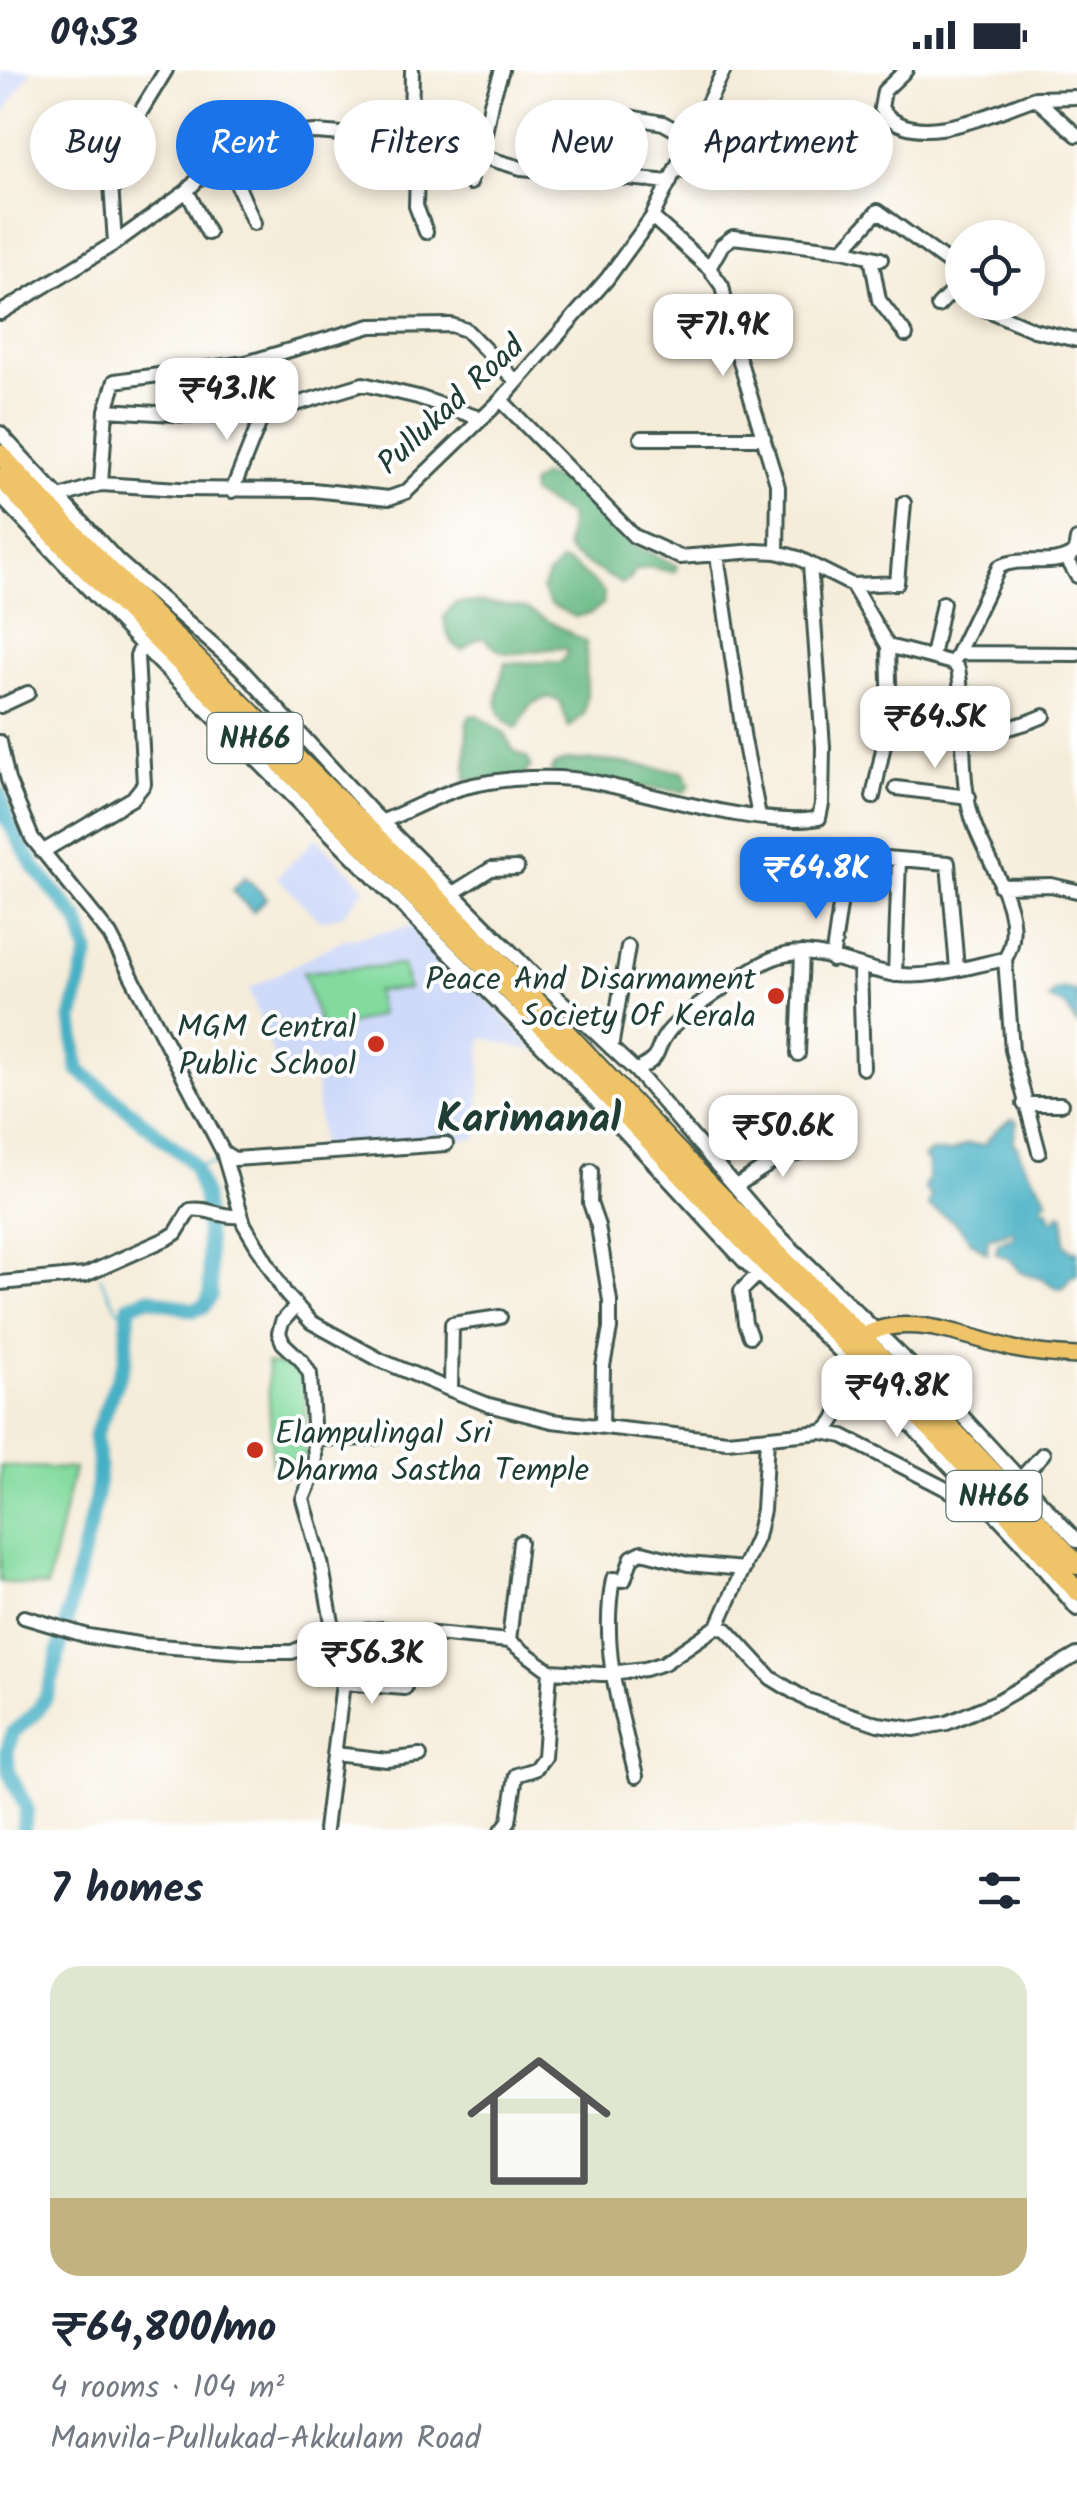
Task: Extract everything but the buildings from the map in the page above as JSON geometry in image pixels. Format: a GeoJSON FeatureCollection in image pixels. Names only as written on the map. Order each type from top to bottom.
{"type":"FeatureCollection","features":[{"type":"Feature","properties":{"kind":"highway","name":"NH66"},"geometry":{"type":"LineString","coordinates":[[0,454],[88,551],[522,983],[859,1342],[1077,1590]]}},
{"type":"Feature","properties":{"kind":"highway","name":"NH66"},"geometry":{"type":"LineString","coordinates":[[0,477],[78,561],[512,995],[754,1251],[958,1431],[1077,1565]]}},
{"type":"Feature","properties":{"kind":"main road"},"geometry":{"type":"LineString","coordinates":[[859,1342],[890,1326],[918,1327],[1019,1350],[1077,1356]]}},
{"type":"Feature","properties":{"kind":"street"},"geometry":{"type":"LineString","coordinates":[[115,243],[110,184],[113,157],[166,70]]}},
{"type":"Feature","properties":{"kind":"street"},"geometry":{"type":"LineString","coordinates":[[412,70],[413,100]]}},
{"type":"Feature","properties":{"kind":"street"},"geometry":{"type":"LineString","coordinates":[[492,100],[502,70]]}},
{"type":"Feature","properties":{"kind":"street","name":"Pullukad Road"},"geometry":{"type":"LineString","coordinates":[[709,100],[724,70]]}},
{"type":"Feature","properties":{"kind":"street"},"geometry":{"type":"LineString","coordinates":[[906,70],[884,91],[881,108],[887,118],[897,123],[934,130],[1035,98],[1077,97]]}},
{"type":"Feature","properties":{"kind":"street"},"geometry":{"type":"LineString","coordinates":[[1035,98],[1077,135]]}},
{"type":"Feature","properties":{"kind":"street"},"geometry":{"type":"LineString","coordinates":[[495,160],[521,168],[668,176]]}},
{"type":"Feature","properties":{"kind":"street","name":"Pullukad Road"},"geometry":{"type":"LineString","coordinates":[[60,497],[101,484],[232,491],[314,490],[398,497],[501,400],[567,328],[652,217],[668,187]]}},
{"type":"Feature","properties":{"kind":"street"},"geometry":{"type":"LineString","coordinates":[[240,190],[254,223]]}},
{"type":"Feature","properties":{"kind":"street"},"geometry":{"type":"LineString","coordinates":[[416,190],[416,206],[426,232]]}},
{"type":"Feature","properties":{"kind":"street"},"geometry":{"type":"LineString","coordinates":[[0,312],[115,243],[187,191],[208,233]]}},
{"type":"Feature","properties":{"kind":"street"},"geometry":{"type":"LineString","coordinates":[[843,250],[878,212],[945,264]]}},
{"type":"Feature","properties":{"kind":"street"},"geometry":{"type":"LineString","coordinates":[[652,217],[709,268],[722,286],[734,342],[778,487],[777,552]]}},
{"type":"Feature","properties":{"kind":"street"},"geometry":{"type":"LineString","coordinates":[[709,268],[722,246],[733,238],[843,250],[876,258],[878,300],[906,335]]}},
{"type":"Feature","properties":{"kind":"street"},"geometry":{"type":"LineString","coordinates":[[938,306],[945,298]]}},
{"type":"Feature","properties":{"kind":"street"},"geometry":{"type":"LineString","coordinates":[[1011,320],[1077,340]]}},
{"type":"Feature","properties":{"kind":"street"},"geometry":{"type":"LineString","coordinates":[[101,484],[106,410],[114,381],[246,363],[383,325],[451,325],[466,330],[517,382]]}},
{"type":"Feature","properties":{"kind":"street"},"geometry":{"type":"LineString","coordinates":[[106,410],[263,414],[362,384],[482,419]]}},
{"type":"Feature","properties":{"kind":"street"},"geometry":{"type":"LineString","coordinates":[[501,400],[634,536],[669,555],[777,552],[852,585],[897,583],[904,503]]}},
{"type":"Feature","properties":{"kind":"street"},"geometry":{"type":"LineString","coordinates":[[232,491],[263,414]]}},
{"type":"Feature","properties":{"kind":"street"},"geometry":{"type":"LineString","coordinates":[[0,433],[118,561],[240,668],[383,821],[636,1071],[770,1226],[859,1342],[1077,1609]]}},
{"type":"Feature","properties":{"kind":"street"},"geometry":{"type":"LineString","coordinates":[[641,438],[764,438]]}},
{"type":"Feature","properties":{"kind":"street"},"geometry":{"type":"LineString","coordinates":[[0,496],[142,645],[513,1015],[758,1274],[859,1342],[1020,1479],[1077,1541]]}},
{"type":"Feature","properties":{"kind":"street"},"geometry":{"type":"LineString","coordinates":[[1039,1152],[1011,1040],[1005,958],[1014,942],[1009,912],[975,828],[969,797],[963,692],[955,658],[998,567],[1008,561],[1031,563],[1067,558],[1076,552],[1077,540]]}},
{"type":"Feature","properties":{"kind":"street"},"geometry":{"type":"LineString","coordinates":[[717,555],[758,816]]}},
{"type":"Feature","properties":{"kind":"street"},"geometry":{"type":"LineString","coordinates":[[1067,558],[1077,576]]}},
{"type":"Feature","properties":{"kind":"street"},"geometry":{"type":"LineString","coordinates":[[383,821],[458,789],[503,781],[561,779],[758,816],[800,822],[818,818],[822,804],[823,747],[810,564]]}},
{"type":"Feature","properties":{"kind":"street"},"geometry":{"type":"LineString","coordinates":[[852,585],[888,646],[888,727],[873,798]]}},
{"type":"Feature","properties":{"kind":"street"},"geometry":{"type":"LineString","coordinates":[[932,657],[943,603]]}},
{"type":"Feature","properties":{"kind":"street"},"geometry":{"type":"LineString","coordinates":[[42,852],[133,798],[144,784],[137,656],[142,645]]}},
{"type":"Feature","properties":{"kind":"street"},"geometry":{"type":"LineString","coordinates":[[888,646],[904,652],[955,658],[1077,654]]}},
{"type":"Feature","properties":{"kind":"street"},"geometry":{"type":"LineString","coordinates":[[0,706],[28,694]]}},
{"type":"Feature","properties":{"kind":"street"},"geometry":{"type":"LineString","coordinates":[[888,727],[964,736],[1022,726],[1044,716]]}},
{"type":"Feature","properties":{"kind":"street"},"geometry":{"type":"LineString","coordinates":[[0,742],[18,806],[32,838],[110,935],[223,1152],[239,1216],[296,1306],[311,1322],[380,1360],[489,1405],[552,1421],[727,1440],[822,1432],[844,1436],[956,1494]]}},
{"type":"Feature","properties":{"kind":"street"},"geometry":{"type":"LineString","coordinates":[[896,788],[969,797]]}},
{"type":"Feature","properties":{"kind":"street"},"geometry":{"type":"LineString","coordinates":[[861,856],[948,862],[957,969]]}},
{"type":"Feature","properties":{"kind":"street"},"geometry":{"type":"LineString","coordinates":[[895,974],[899,859]]}},
{"type":"Feature","properties":{"kind":"street"},"geometry":{"type":"LineString","coordinates":[[453,892],[491,869],[518,868]]}},
{"type":"Feature","properties":{"kind":"street"},"geometry":{"type":"LineString","coordinates":[[1000,886],[1051,885],[1077,891]]}},
{"type":"Feature","properties":{"kind":"street"},"geometry":{"type":"LineString","coordinates":[[832,960],[842,892]]}},
{"type":"Feature","properties":{"kind":"street"},"geometry":{"type":"LineString","coordinates":[[610,1048],[628,947]]}},
{"type":"Feature","properties":{"kind":"street"},"geometry":{"type":"LineString","coordinates":[[798,1054],[802,952]]}},
{"type":"Feature","properties":{"kind":"street"},"geometry":{"type":"LineString","coordinates":[[636,1071],[660,1053],[666,1034],[684,1018],[748,971],[776,957],[818,953],[832,960],[895,974],[957,969],[1005,958]]}},
{"type":"Feature","properties":{"kind":"street"},"geometry":{"type":"LineString","coordinates":[[860,966],[863,1068]]}},
{"type":"Feature","properties":{"kind":"street"},"geometry":{"type":"LineString","coordinates":[[1024,1104],[1061,1104]]}},
{"type":"Feature","properties":{"kind":"street"},"geometry":{"type":"LineString","coordinates":[[223,1152],[234,1159],[446,1144]]}},
{"type":"Feature","properties":{"kind":"street"},"geometry":{"type":"LineString","coordinates":[[736,1186],[774,1161],[815,1148]]}},
{"type":"Feature","properties":{"kind":"street"},"geometry":{"type":"LineString","coordinates":[[592,1171],[590,1204],[598,1226],[610,1301],[602,1426]]}},
{"type":"Feature","properties":{"kind":"street"},"geometry":{"type":"LineString","coordinates":[[0,1283],[85,1275],[155,1246],[176,1233],[190,1210],[224,1218],[239,1216]]}},
{"type":"Feature","properties":{"kind":"street"},"geometry":{"type":"LineString","coordinates":[[750,1336],[741,1291],[758,1274]]}},
{"type":"Feature","properties":{"kind":"street"},"geometry":{"type":"LineString","coordinates":[[296,1306],[282,1322],[279,1333],[282,1343],[310,1374],[313,1475],[304,1499],[321,1562],[343,1683],[326,1830]]}},
{"type":"Feature","properties":{"kind":"street"},"geometry":{"type":"LineString","coordinates":[[451,1390],[452,1324],[500,1317]]}},
{"type":"Feature","properties":{"kind":"street"},"geometry":{"type":"LineString","coordinates":[[822,1432],[832,1427],[838,1414],[842,1371],[859,1342]]}},
{"type":"Feature","properties":{"kind":"street"},"geometry":{"type":"LineString","coordinates":[[314,1439],[376,1438]]}},
{"type":"Feature","properties":{"kind":"street"},"geometry":{"type":"LineString","coordinates":[[24,1617],[144,1646],[292,1652],[334,1634],[382,1629],[509,1641],[550,1671],[611,1674],[664,1663],[718,1626],[744,1569],[763,1510],[767,1438]]}},
{"type":"Feature","properties":{"kind":"street"},"geometry":{"type":"LineString","coordinates":[[1020,1479],[1043,1454]]}},
{"type":"Feature","properties":{"kind":"street"},"geometry":{"type":"LineString","coordinates":[[509,1641],[520,1542]]}},
{"type":"Feature","properties":{"kind":"street"},"geometry":{"type":"LineString","coordinates":[[636,1776],[611,1674],[606,1612],[613,1580],[624,1580],[632,1557],[642,1552],[688,1564],[744,1569]]}},
{"type":"Feature","properties":{"kind":"street"},"geometry":{"type":"LineString","coordinates":[[718,1626],[771,1678],[807,1700],[878,1724],[914,1730],[947,1723],[996,1702],[1077,1654]]}},
{"type":"Feature","properties":{"kind":"street"},"geometry":{"type":"LineString","coordinates":[[502,1830],[509,1821],[516,1775],[540,1766],[550,1671]]}},
{"type":"Feature","properties":{"kind":"street"},"geometry":{"type":"LineString","coordinates":[[343,1683],[405,1688]]}},
{"type":"Feature","properties":{"kind":"street"},"geometry":{"type":"LineString","coordinates":[[530,1751],[545,1746]]}},
{"type":"Feature","properties":{"kind":"street"},"geometry":{"type":"LineString","coordinates":[[335,1754],[387,1760],[420,1756]]}},
{"type":"Feature","properties":{"kind":"shaded area"},"geometry":{"type":"Polygon","coordinates":[[[0,70],[32,70],[0,119],[0,70]]]}},
{"type":"Feature","properties":{"kind":"shaded area"},"geometry":{"type":"Polygon","coordinates":[[[316,838],[366,888],[343,915],[320,921],[277,877],[316,838]]]}},
{"type":"Feature","properties":{"kind":"shaded area","name":"MGM Central Public School"},"geometry":{"type":"Polygon","coordinates":[[[413,926],[537,1052],[482,1037],[478,1138],[321,1150],[314,1059],[279,1071],[249,989],[342,940],[413,926]]]}},
{"type":"Feature","properties":{"kind":"green space"},"geometry":{"type":"Polygon","coordinates":[[[542,476],[580,493],[625,539],[677,566],[674,572],[649,567],[634,571],[631,579],[622,584],[572,555],[566,547],[570,516],[531,493],[531,484],[542,476]]]}},
{"type":"Feature","properties":{"kind":"green space"},"geometry":{"type":"Polygon","coordinates":[[[562,561],[574,566],[604,592],[603,604],[591,613],[575,617],[550,604],[542,590],[548,575],[562,561]]]}},
{"type":"Feature","properties":{"kind":"green space"},"geometry":{"type":"Polygon","coordinates":[[[455,603],[525,608],[586,642],[584,714],[569,728],[560,701],[548,697],[531,704],[517,728],[502,716],[498,700],[505,663],[561,662],[567,654],[566,649],[554,648],[503,652],[485,638],[463,650],[458,648],[449,637],[444,617],[455,603]]]}},
{"type":"Feature","properties":{"kind":"green space"},"geometry":{"type":"Polygon","coordinates":[[[477,715],[505,734],[513,750],[527,758],[531,766],[523,777],[466,781],[467,722],[470,716],[477,715]]]}},
{"type":"Feature","properties":{"kind":"green space"},"geometry":{"type":"Polygon","coordinates":[[[568,760],[609,761],[683,772],[690,785],[685,792],[556,777],[551,771],[556,764],[568,760]]]}},
{"type":"Feature","properties":{"kind":"green space"},"geometry":{"type":"Polygon","coordinates":[[[403,965],[408,989],[376,991],[380,1015],[322,1033],[303,972],[403,965]]]}},
{"type":"Feature","properties":{"kind":"green space"},"geometry":{"type":"Polygon","coordinates":[[[267,1363],[291,1366],[305,1378],[306,1474],[273,1475],[267,1363]]]}},
{"type":"Feature","properties":{"kind":"green space"},"geometry":{"type":"Polygon","coordinates":[[[0,1466],[74,1469],[47,1587],[0,1582],[0,1466]]]}},
{"type":"Feature","properties":{"kind":"water"},"geometry":{"type":"Polygon","coordinates":[[[245,877],[267,898],[253,912],[232,891],[245,877]]]}},
{"type":"Feature","properties":{"kind":"water"},"geometry":{"type":"Polygon","coordinates":[[[1055,991],[1077,992],[1077,1026],[1066,1006],[1048,999],[1055,991]]]}},
{"type":"Feature","properties":{"kind":"water"},"geometry":{"type":"Polygon","coordinates":[[[1012,1119],[1017,1121],[1013,1144],[1048,1200],[1043,1202],[1044,1209],[1055,1220],[1060,1213],[1064,1215],[1065,1244],[1073,1252],[1077,1250],[1077,1276],[1064,1288],[1058,1289],[1019,1271],[1012,1261],[996,1253],[998,1243],[1015,1236],[1013,1231],[988,1238],[987,1253],[955,1222],[929,1207],[931,1195],[924,1189],[928,1162],[923,1158],[930,1152],[951,1152],[967,1144],[984,1145],[1012,1119]]]}},
{"type":"Feature","properties":{"kind":"waterway"},"geometry":{"type":"LineString","coordinates":[[0,794],[6,818],[35,868],[79,921],[88,953],[72,1019],[78,1069],[194,1167],[204,1196],[211,1295],[203,1307],[193,1310],[149,1298],[129,1306],[125,1360],[95,1436],[99,1466],[96,1498],[53,1676],[46,1697],[35,1714],[13,1732],[7,1751],[9,1773],[27,1809],[23,1830]]}},
{"type":"Feature","properties":{"kind":"waterway"},"geometry":{"type":"LineString","coordinates":[[194,1167],[219,1162]]}},
{"type":"Feature","properties":{"kind":"waterway"},"geometry":{"type":"LineString","coordinates":[[100,1277],[117,1308],[130,1319]]}},
{"type":"Feature","properties":{"kind":"place","name":"Peace And Disarmament Society Of Kerala"},"geometry":{"type":"Point","coordinates":[776,996]}},
{"type":"Feature","properties":{"kind":"place","name":"MGM Central Public School"},"geometry":{"type":"Point","coordinates":[376,1044]}},
{"type":"Feature","properties":{"kind":"place","name":"Elampulingal Sri Dharma Sastha Temple"},"geometry":{"type":"Point","coordinates":[255,1450]}},
{"type":"Feature","properties":{"kind":"district","name":"Karimanal"},"geometry":{"type":"Point","coordinates":[529,1117]}}]}
